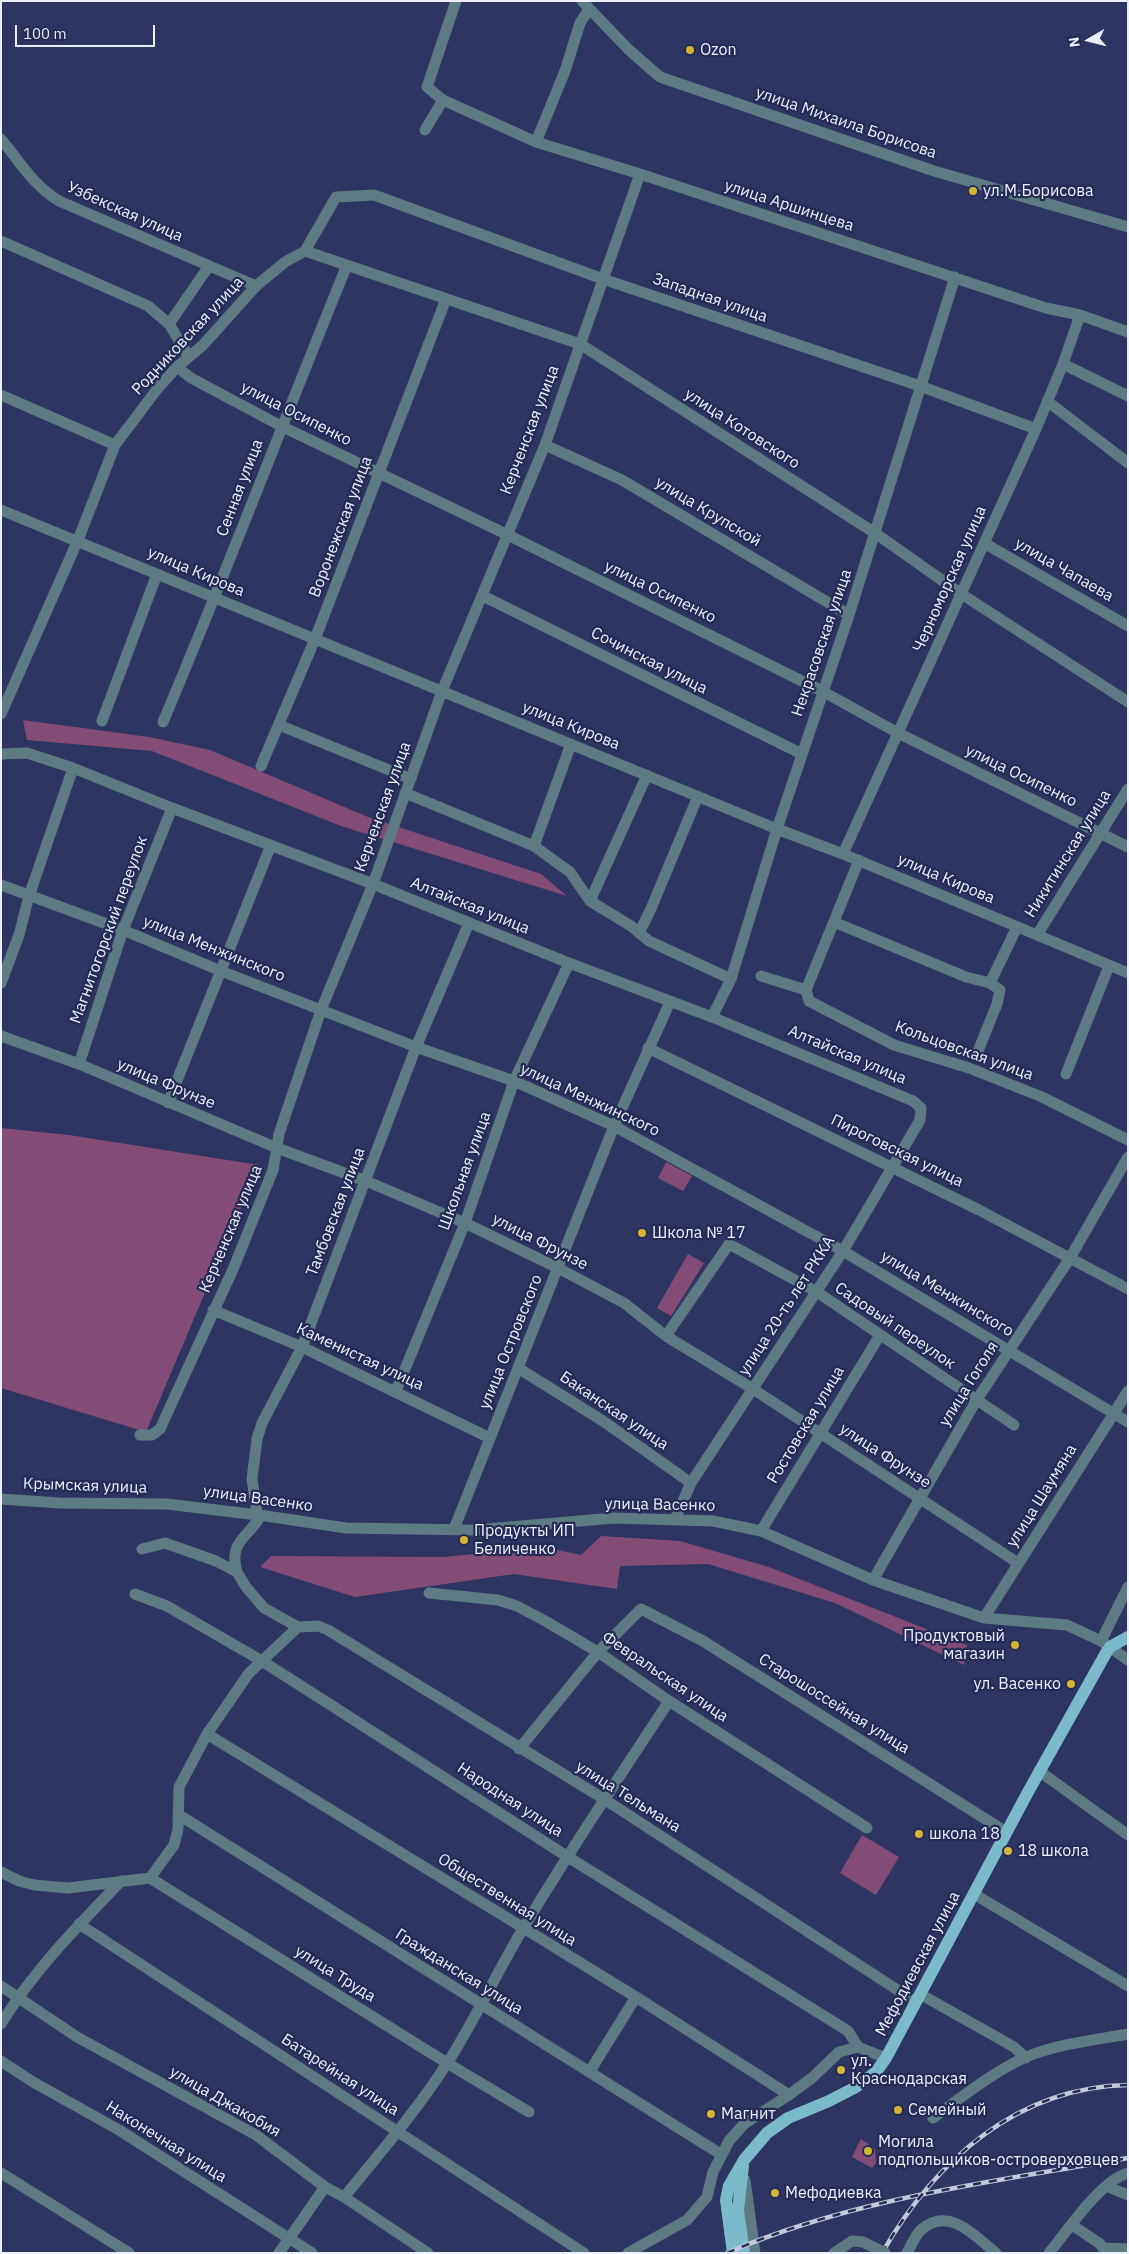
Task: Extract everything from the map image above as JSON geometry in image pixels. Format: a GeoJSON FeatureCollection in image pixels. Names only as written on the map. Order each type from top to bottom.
{"type":"FeatureCollection","features":[{"type":"Feature","properties":{"kind":"main road"},"geometry":{"type":"LineString","coordinates":[[1105,1644],[1128,1637]]}},
{"type":"Feature","properties":{"kind":"main road","name":"Мефодиевская улица"},"geometry":{"type":"LineString","coordinates":[[733,2253],[726,2200],[729,2186],[744,2160],[767,2133],[788,2118],[829,2102],[856,2087],[876,2072],[886,2058],[1105,1644]]}},
{"type":"Feature","properties":{"kind":"main road"},"geometry":{"type":"LineString","coordinates":[[744,2160],[738,2210],[744,2253]]}},
{"type":"Feature","properties":{"kind":"street"},"geometry":{"type":"LineString","coordinates":[[425,130],[443,100],[427,87],[456,1]]}},
{"type":"Feature","properties":{"kind":"street"},"geometry":{"type":"LineString","coordinates":[[536,142],[565,71],[585,5]]}},
{"type":"Feature","properties":{"kind":"street","name":"улица Михаила Борисова"},"geometry":{"type":"LineString","coordinates":[[585,5],[628,49],[660,77],[934,171],[1128,226]]}},
{"type":"Feature","properties":{"kind":"street","name":"улица Аршинцева"},"geometry":{"type":"LineString","coordinates":[[443,100],[536,142],[640,174],[1046,308],[1080,315],[1128,332]]}},
{"type":"Feature","properties":{"kind":"street","name":"Узбекская улица"},"geometry":{"type":"LineString","coordinates":[[1,138],[46,193],[256,286]]}},
{"type":"Feature","properties":{"kind":"street","name":"Керченская улица"},"geometry":{"type":"LineString","coordinates":[[140,1435],[152,1435],[160,1429],[234,1267],[274,1170],[279,1134],[321,1010],[373,884],[442,691],[545,444],[640,174]]}},
{"type":"Feature","properties":{"kind":"street","name":"Западная улица"},"geometry":{"type":"LineString","coordinates":[[374,195],[603,278],[920,386],[1036,429]]}},
{"type":"Feature","properties":{"kind":"street","name":"Родниковская улица"},"geometry":{"type":"LineString","coordinates":[[2,710],[78,540],[115,445],[158,388],[177,367],[203,346],[256,286],[285,262],[305,251],[336,198],[374,195]]}},
{"type":"Feature","properties":{"kind":"street"},"geometry":{"type":"LineString","coordinates":[[1,241],[148,306],[170,324],[189,357]]}},
{"type":"Feature","properties":{"kind":"street","name":"улица Котовского"},"geometry":{"type":"LineString","coordinates":[[305,251],[580,344],[875,533],[960,593],[1128,702]]}},
{"type":"Feature","properties":{"kind":"street","name":"Сенная улица"},"geometry":{"type":"LineString","coordinates":[[163,722],[215,598],[281,426],[347,265]]}},
{"type":"Feature","properties":{"kind":"street"},"geometry":{"type":"LineString","coordinates":[[170,324],[209,266]]}},
{"type":"Feature","properties":{"kind":"street","name":"Некрасовская улица"},"geometry":{"type":"LineString","coordinates":[[712,1017],[731,979],[777,829],[822,691],[850,614],[955,277]]}},
{"type":"Feature","properties":{"kind":"street","name":"Воронежская улица"},"geometry":{"type":"LineString","coordinates":[[261,766],[316,639],[446,299]]}},
{"type":"Feature","properties":{"kind":"street","name":"Черноморская улица"},"geometry":{"type":"LineString","coordinates":[[844,854],[960,593],[1036,429],[1063,364],[1080,315]]}},
{"type":"Feature","properties":{"kind":"street"},"geometry":{"type":"LineString","coordinates":[[1063,364],[1128,396]]}},
{"type":"Feature","properties":{"kind":"street","name":"улица Осипенко"},"geometry":{"type":"LineString","coordinates":[[177,367],[191,378],[281,426],[506,534],[822,691],[898,733],[1128,847]]}},
{"type":"Feature","properties":{"kind":"street"},"geometry":{"type":"LineString","coordinates":[[1,395],[115,445]]}},
{"type":"Feature","properties":{"kind":"street"},"geometry":{"type":"LineString","coordinates":[[1047,401],[1128,463]]}},
{"type":"Feature","properties":{"kind":"street","name":"улица Крупской"},"geometry":{"type":"LineString","coordinates":[[545,444],[622,480],[850,614]]}},
{"type":"Feature","properties":{"kind":"street","name":"улица Кирова"},"geometry":{"type":"LineString","coordinates":[[1,510],[78,540],[777,829],[859,860],[1128,974]]}},
{"type":"Feature","properties":{"kind":"street","name":"улица Чапаева"},"geometry":{"type":"LineString","coordinates":[[984,542],[1128,626]]}},
{"type":"Feature","properties":{"kind":"street"},"geometry":{"type":"LineString","coordinates":[[102,721],[157,574]]}},
{"type":"Feature","properties":{"kind":"street","name":"Сочинская улица"},"geometry":{"type":"LineString","coordinates":[[483,596],[802,754]]}},
{"type":"Feature","properties":{"kind":"street"},"geometry":{"type":"LineString","coordinates":[[279,725],[411,779]]}},
{"type":"Feature","properties":{"kind":"street"},"geometry":{"type":"LineString","coordinates":[[534,846],[571,744]]}},
{"type":"Feature","properties":{"kind":"street","name":"Алтайская улица"},"geometry":{"type":"LineString","coordinates":[[1,754],[27,753],[73,768],[172,808],[373,884],[569,963],[712,1017],[913,1101],[920,1108]]}},
{"type":"Feature","properties":{"kind":"street"},"geometry":{"type":"LineString","coordinates":[[1,983],[19,935],[29,896],[73,768]]}},
{"type":"Feature","properties":{"kind":"street"},"geometry":{"type":"LineString","coordinates":[[590,901],[600,884],[647,775]]}},
{"type":"Feature","properties":{"kind":"street","name":"Никитинская улица"},"geometry":{"type":"LineString","coordinates":[[1037,935],[1128,789]]}},
{"type":"Feature","properties":{"kind":"street"},"geometry":{"type":"LineString","coordinates":[[406,793],[534,846],[570,872],[590,901],[639,933],[649,942],[731,979]]}},
{"type":"Feature","properties":{"kind":"street"},"geometry":{"type":"LineString","coordinates":[[639,933],[698,796]]}},
{"type":"Feature","properties":{"kind":"street","name":"Магнитогорский переулок"},"geometry":{"type":"LineString","coordinates":[[79,1064],[123,930],[172,808]]}},
{"type":"Feature","properties":{"kind":"street"},"geometry":{"type":"LineString","coordinates":[[168,1102],[271,845]]}},
{"type":"Feature","properties":{"kind":"street"},"geometry":{"type":"LineString","coordinates":[[764,976],[806,990],[859,860]]}},
{"type":"Feature","properties":{"kind":"street","name":"улица Менжинского"},"geometry":{"type":"LineString","coordinates":[[1,885],[123,930],[221,971],[416,1047],[514,1081],[614,1126],[843,1251],[1128,1422]]}},
{"type":"Feature","properties":{"kind":"street"},"geometry":{"type":"LineString","coordinates":[[834,922],[966,977],[990,983],[1000,990],[997,1004],[976,1056]]}},
{"type":"Feature","properties":{"kind":"street","name":"Тамбовская улица"},"geometry":{"type":"LineString","coordinates":[[258,1515],[254,1502],[252,1478],[257,1439],[262,1423],[302,1347],[416,1047],[469,923]]}},
{"type":"Feature","properties":{"kind":"street","name":"Никитинская улица"},"geometry":{"type":"LineString","coordinates":[[990,983],[1017,927]]}},
{"type":"Feature","properties":{"kind":"street","name":"Школьная улица"},"geometry":{"type":"LineString","coordinates":[[396,1391],[465,1223],[514,1081],[569,963]]}},
{"type":"Feature","properties":{"kind":"street"},"geometry":{"type":"LineString","coordinates":[[1066,1074],[1109,966]]}},
{"type":"Feature","properties":{"kind":"street","name":"Кольцовская улица"},"geometry":{"type":"LineString","coordinates":[[806,990],[809,1001],[894,1045],[969,1068],[1042,1097],[1128,1140]]}},
{"type":"Feature","properties":{"kind":"street","name":"улица Островского"},"geometry":{"type":"LineString","coordinates":[[454,1530],[614,1126],[670,1002]]}},
{"type":"Feature","properties":{"kind":"street","name":"улица Фрунзе"},"geometry":{"type":"LineString","coordinates":[[1,1036],[79,1064],[277,1148],[366,1181],[465,1223],[558,1268],[624,1303],[666,1336],[753,1389],[1018,1563]]}},
{"type":"Feature","properties":{"kind":"street","name":"Пироговская улица"},"geometry":{"type":"LineString","coordinates":[[648,1048],[892,1167],[1128,1289]]}},
{"type":"Feature","properties":{"kind":"street","name":"улица 20-ть лет РККА"},"geometry":{"type":"LineString","coordinates":[[675,1519],[691,1483],[843,1251],[920,1120],[920,1108]]}},
{"type":"Feature","properties":{"kind":"street","name":"улица Гоголя"},"geometry":{"type":"LineString","coordinates":[[873,1580],[976,1401],[1070,1258],[1128,1157]]}},
{"type":"Feature","properties":{"kind":"street","name":"Садовый переулок"},"geometry":{"type":"LineString","coordinates":[[666,1336],[729,1244],[817,1292],[1014,1425]]}},
{"type":"Feature","properties":{"kind":"street","name":"Каменистая улица"},"geometry":{"type":"LineString","coordinates":[[213,1310],[302,1347],[490,1438]]}},
{"type":"Feature","properties":{"kind":"street","name":"Ростовская улица"},"geometry":{"type":"LineString","coordinates":[[760,1532],[880,1335]]}},
{"type":"Feature","properties":{"kind":"street","name":"Баканская улица"},"geometry":{"type":"LineString","coordinates":[[518,1368],[603,1421],[691,1483]]}},
{"type":"Feature","properties":{"kind":"street","name":"улица Шаумяна"},"geometry":{"type":"LineString","coordinates":[[984,1618],[1128,1391]]}},
{"type":"Feature","properties":{"kind":"street","name":"Крымская улица"},"geometry":{"type":"LineString","coordinates":[[1,1499],[59,1504],[167,1504]]}},
{"type":"Feature","properties":{"kind":"street","name":"улица Васенко"},"geometry":{"type":"LineString","coordinates":[[167,1504],[346,1528],[476,1530],[614,1518],[713,1521],[760,1532],[873,1580],[984,1618],[1068,1625],[1105,1644],[1128,1660]]}},
{"type":"Feature","properties":{"kind":"street"},"geometry":{"type":"LineString","coordinates":[[1,1872],[26,1883],[60,1888],[150,1878],[174,1845],[179,1816],[178,1787],[207,1734],[249,1673],[298,1627],[264,1608],[246,1588],[236,1572],[233,1559],[234,1553],[242,1537],[258,1520],[258,1515]]}},
{"type":"Feature","properties":{"kind":"street"},"geometry":{"type":"LineString","coordinates":[[142,1549],[165,1543],[216,1561],[236,1572]]}},
{"type":"Feature","properties":{"kind":"street"},"geometry":{"type":"LineString","coordinates":[[1105,1644],[1128,1587]]}},
{"type":"Feature","properties":{"kind":"street","name":"Февральская улица"},"geometry":{"type":"LineString","coordinates":[[429,1593],[498,1600],[517,1606],[598,1652],[669,1701],[867,1828]]}},
{"type":"Feature","properties":{"kind":"street","name":"Народная улица"},"geometry":{"type":"LineString","coordinates":[[135,1594],[167,1606],[262,1661],[568,1857],[848,2031],[858,2047]]}},
{"type":"Feature","properties":{"kind":"street","name":"Старошоссейная улица"},"geometry":{"type":"LineString","coordinates":[[598,1652],[640,1609],[719,1651],[1006,1832]]}},
{"type":"Feature","properties":{"kind":"street","name":"улица Тельмана"},"geometry":{"type":"LineString","coordinates":[[298,1627],[318,1626],[328,1630],[519,1749],[604,1799],[918,1998],[1014,2047],[1026,2058]]}},
{"type":"Feature","properties":{"kind":"street"},"geometry":{"type":"LineString","coordinates":[[519,1749],[598,1652]]}},
{"type":"Feature","properties":{"kind":"street"},"geometry":{"type":"LineString","coordinates":[[344,2197],[398,2132],[447,2063],[482,2006],[523,1929],[604,1799],[669,1701]]}},
{"type":"Feature","properties":{"kind":"street","name":"Общественная улица"},"geometry":{"type":"LineString","coordinates":[[207,1734],[636,1997],[789,2095]]}},
{"type":"Feature","properties":{"kind":"street"},"geometry":{"type":"LineString","coordinates":[[1039,1771],[1128,1835]]}},
{"type":"Feature","properties":{"kind":"street","name":"Гражданская улица"},"geometry":{"type":"LineString","coordinates":[[179,1816],[722,2155]]}},
{"type":"Feature","properties":{"kind":"street","name":"улица Труда"},"geometry":{"type":"LineString","coordinates":[[150,1878],[529,2112]]}},
{"type":"Feature","properties":{"kind":"street"},"geometry":{"type":"LineString","coordinates":[[1,2024],[18,1997],[79,1924],[121,1882]]}},
{"type":"Feature","properties":{"kind":"street"},"geometry":{"type":"LineString","coordinates":[[974,1894],[1128,1986]]}},
{"type":"Feature","properties":{"kind":"street","name":"Батарейная улица"},"geometry":{"type":"LineString","coordinates":[[79,1924],[584,2253]]}},
{"type":"Feature","properties":{"kind":"street","name":"улица Джакобия"},"geometry":{"type":"LineString","coordinates":[[1,1986],[77,2037],[198,2106],[256,2135],[324,2187],[344,2197],[428,2253]]}},
{"type":"Feature","properties":{"kind":"street"},"geometry":{"type":"LineString","coordinates":[[590,2071],[636,1997]]}},
{"type":"Feature","properties":{"kind":"street"},"geometry":{"type":"LineString","coordinates":[[933,2118],[989,2078],[1026,2058],[1059,2047],[1128,2034]]}},
{"type":"Feature","properties":{"kind":"street"},"geometry":{"type":"LineString","coordinates":[[628,2253],[686,2220],[707,2197],[713,2172],[729,2141],[744,2124],[813,2077],[839,2052],[858,2047],[886,2058]]}},
{"type":"Feature","properties":{"kind":"street","name":"Наконечная улица"},"geometry":{"type":"LineString","coordinates":[[1,2061],[33,2082],[120,2130],[312,2253]]}},
{"type":"Feature","properties":{"kind":"street"},"geometry":{"type":"LineString","coordinates":[[744,2160],[748,2216],[755,2253]]}},
{"type":"Feature","properties":{"kind":"street"},"geometry":{"type":"LineString","coordinates":[[1,2173],[129,2253]]}},
{"type":"Feature","properties":{"kind":"street"},"geometry":{"type":"LineString","coordinates":[[1048,2253],[1085,2207],[1106,2186],[1128,2173]]}},
{"type":"Feature","properties":{"kind":"street"},"geometry":{"type":"LineString","coordinates":[[1106,2186],[1128,2195]]}},
{"type":"Feature","properties":{"kind":"street"},"geometry":{"type":"LineString","coordinates":[[279,2253],[324,2187]]}},
{"type":"Feature","properties":{"kind":"street"},"geometry":{"type":"LineString","coordinates":[[907,2253],[920,2230],[931,2224],[947,2220],[955,2222],[996,2253]]}},
{"type":"Feature","properties":{"kind":"street"},"geometry":{"type":"LineString","coordinates":[[1072,2225],[1106,2250],[1128,2248]]}},
{"type":"Feature","properties":{"kind":"street"},"geometry":{"type":"LineString","coordinates":[[834,2253],[852,2241],[863,2242],[885,2253]]}},
{"type":"Feature","properties":{"kind":"shaded area"},"geometry":{"type":"Polygon","coordinates":[[[23,720],[149,737],[210,750],[368,817],[541,874],[567,896],[341,826],[152,751],[27,740],[23,720]]]}},
{"type":"Feature","properties":{"kind":"shaded area"},"geometry":{"type":"Polygon","coordinates":[[[1,1128],[69,1135],[259,1165],[146,1432],[1,1388],[1,1128]]]}},
{"type":"Feature","properties":{"kind":"shaded area"},"geometry":{"type":"Polygon","coordinates":[[[666,1162],[692,1176],[683,1191],[658,1178],[666,1162]]]}},
{"type":"Feature","properties":{"kind":"shaded area"},"geometry":{"type":"Polygon","coordinates":[[[688,1254],[704,1263],[671,1316],[657,1308],[688,1254]]]}},
{"type":"Feature","properties":{"kind":"shaded area"},"geometry":{"type":"Polygon","coordinates":[[[601,1536],[680,1541],[769,1567],[967,1645],[964,1665],[835,1603],[708,1564],[620,1566],[617,1589],[514,1574],[355,1597],[260,1567],[271,1556],[444,1557],[543,1547],[581,1555],[601,1536]]]}},
{"type":"Feature","properties":{"kind":"shaded area"},"geometry":{"type":"Polygon","coordinates":[[[862,1835],[899,1857],[876,1895],[840,1873],[862,1835]]]}},
{"type":"Feature","properties":{"kind":"shaded area"},"geometry":{"type":"Polygon","coordinates":[[[861,2139],[875,2149],[876,2163],[872,2168],[852,2157],[861,2139]]]}},
{"type":"Feature","properties":{"kind":"railway"},"geometry":{"type":"LineString","coordinates":[[882,2253],[903,2219],[927,2188],[954,2160],[983,2135],[1015,2115],[1050,2099],[1088,2089],[1128,2085]]}},
{"type":"Feature","properties":{"kind":"railway"},"geometry":{"type":"LineString","coordinates":[[727,2253],[775,2234],[824,2218],[874,2205],[975,2184],[1128,2158]]}},
{"type":"Feature","properties":{"kind":"place","name":"Ozon"},"geometry":{"type":"Point","coordinates":[690,50]}},
{"type":"Feature","properties":{"kind":"place","name":"ул.М.Борисова"},"geometry":{"type":"Point","coordinates":[973,191]}},
{"type":"Feature","properties":{"kind":"place","name":"Школа № 17"},"geometry":{"type":"Point","coordinates":[642,1233]}},
{"type":"Feature","properties":{"kind":"place","name":"Продукты ИП Беличенко"},"geometry":{"type":"Point","coordinates":[464,1540]}},
{"type":"Feature","properties":{"kind":"place","name":"Продуктовый магазин"},"geometry":{"type":"Point","coordinates":[1015,1645]}},
{"type":"Feature","properties":{"kind":"place","name":"ул. Васенко"},"geometry":{"type":"Point","coordinates":[1071,1684]}},
{"type":"Feature","properties":{"kind":"place","name":"школа 18"},"geometry":{"type":"Point","coordinates":[919,1834]}},
{"type":"Feature","properties":{"kind":"place","name":"18 школа"},"geometry":{"type":"Point","coordinates":[1008,1851]}},
{"type":"Feature","properties":{"kind":"place","name":"ул. Краснодарская"},"geometry":{"type":"Point","coordinates":[841,2070]}},
{"type":"Feature","properties":{"kind":"place","name":"Семейный"},"geometry":{"type":"Point","coordinates":[898,2110]}},
{"type":"Feature","properties":{"kind":"place","name":"Магнит"},"geometry":{"type":"Point","coordinates":[711,2114]}},
{"type":"Feature","properties":{"kind":"place","name":"Могила подпольщиков-островерховцев"},"geometry":{"type":"Point","coordinates":[868,2151]}},
{"type":"Feature","properties":{"kind":"place","name":"Мефодиевка"},"geometry":{"type":"Point","coordinates":[775,2193]}}]}
